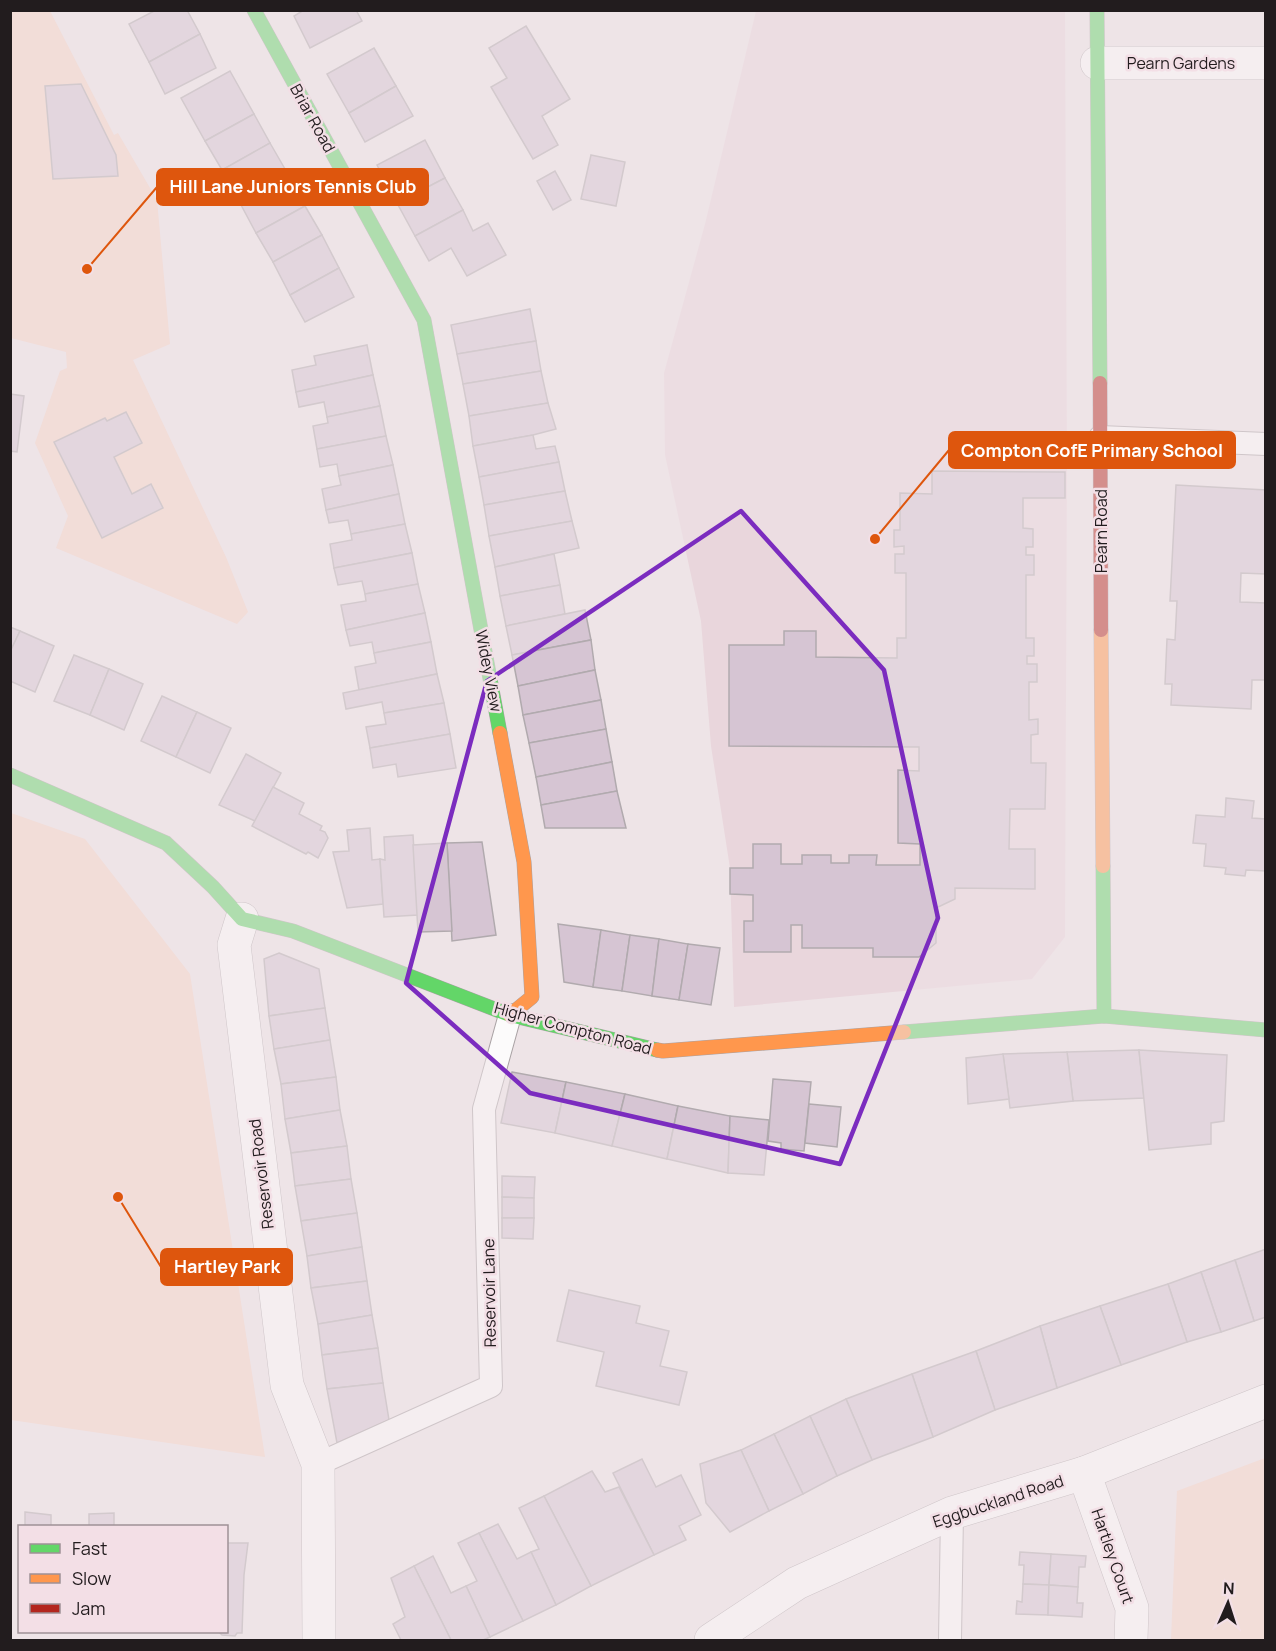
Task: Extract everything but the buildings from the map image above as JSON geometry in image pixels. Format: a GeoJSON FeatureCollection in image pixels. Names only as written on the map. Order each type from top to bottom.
{"type":"FeatureCollection","features":[{"type":"Feature","properties":{"kind":"street","name":"Briar Road"},"geometry":{"type":"LineString","coordinates":[[254,10],[424,320]]}},
{"type":"Feature","properties":{"kind":"street","name":"Pearn Road"},"geometry":{"type":"LineString","coordinates":[[1097,10],[1104,1016]]}},
{"type":"Feature","properties":{"kind":"street","name":"Pearn Gardens"},"geometry":{"type":"LineString","coordinates":[[1097,63],[1266,63]]}},
{"type":"Feature","properties":{"kind":"street","name":"Widey View"},"geometry":{"type":"LineString","coordinates":[[424,320],[524,862],[532,998],[510,1015]]}},
{"type":"Feature","properties":{"kind":"street"},"geometry":{"type":"LineString","coordinates":[[10,776],[166,843],[213,887],[242,919]]}},
{"type":"Feature","properties":{"kind":"street","name":"Higher Compton Road"},"geometry":{"type":"LineString","coordinates":[[242,919],[293,931],[510,1015],[663,1051],[1104,1016],[1266,1030]]}},
{"type":"Feature","properties":{"kind":"street","name":"Reservoir Road"},"geometry":{"type":"LineString","coordinates":[[242,919],[234,945],[287,1385],[318,1464],[319,1641]]}},
{"type":"Feature","properties":{"kind":"street","name":"Eggbuckland Road"},"geometry":{"type":"LineString","coordinates":[[711,1641],[797,1583],[952,1513],[1084,1473],[1266,1401]]}},
{"type":"Feature","properties":{"kind":"street","name":"Hartley Court"},"geometry":{"type":"LineString","coordinates":[[1084,1473],[1132,1608],[1131,1641]]}},
{"type":"Feature","properties":{"kind":"lane"},"geometry":{"type":"LineString","coordinates":[[1100,437],[1266,444]]}},
{"type":"Feature","properties":{"kind":"lane","name":"Reservoir Lane"},"geometry":{"type":"LineString","coordinates":[[318,1464],[491,1386],[484,1109],[510,1015]]}},
{"type":"Feature","properties":{"kind":"lane"},"geometry":{"type":"LineString","coordinates":[[950,1641],[952,1513]]}},
{"type":"Feature","properties":{"kind":"highlighted area"},"geometry":{"type":"Polygon","coordinates":[[[741,511],[884,670],[938,918],[840,1164],[530,1093],[406,983],[487,681],[741,511]]]}},
{"type":"Feature","properties":{"kind":"shaded area"},"geometry":{"type":"Polygon","coordinates":[[[10,11],[50,11],[114,135],[118,133],[157,200],[170,344],[133,360],[226,557],[248,612],[237,624],[56,548],[68,516],[35,443],[60,371],[67,368],[66,352],[11,338],[10,11]]]}},
{"type":"Feature","properties":{"kind":"shaded area"},"geometry":{"type":"Polygon","coordinates":[[[756,11],[1065,11],[1067,458],[1065,937],[1032,979],[734,1007],[730,868],[711,746],[701,621],[665,455],[664,373],[705,224],[756,11]]]}},
{"type":"Feature","properties":{"kind":"shaded area"},"geometry":{"type":"Polygon","coordinates":[[[11,813],[85,839],[190,974],[265,1457],[11,1420],[11,813]]]}},
{"type":"Feature","properties":{"kind":"shaded area"},"geometry":{"type":"Polygon","coordinates":[[[1265,1458],[1265,1640],[1171,1640],[1177,1491],[1265,1458]]]}},
{"type":"Feature","properties":{"kind":"traffic: fast"},"geometry":{"type":"LineString","coordinates":[[254,10],[424,320],[500,733]]}},
{"type":"Feature","properties":{"kind":"traffic: fast"},"geometry":{"type":"LineString","coordinates":[[1097,10],[1100,383]]}},
{"type":"Feature","properties":{"kind":"traffic: fast"},"geometry":{"type":"LineString","coordinates":[[10,775],[166,843],[213,887],[242,919],[293,931],[510,1015],[657,1050]]}},
{"type":"Feature","properties":{"kind":"traffic: fast"},"geometry":{"type":"LineString","coordinates":[[1103,866],[1104,1016]]}},
{"type":"Feature","properties":{"kind":"traffic: fast"},"geometry":{"type":"LineString","coordinates":[[904,1032],[1104,1016],[1266,1030]]}},
{"type":"Feature","properties":{"kind":"traffic: slow"},"geometry":{"type":"LineString","coordinates":[[1101,630],[1103,866]]}},
{"type":"Feature","properties":{"kind":"traffic: slow"},"geometry":{"type":"LineString","coordinates":[[500,733],[524,862],[532,997],[510,1015]]}},
{"type":"Feature","properties":{"kind":"traffic: slow"},"geometry":{"type":"LineString","coordinates":[[657,1050],[904,1032]]}},
{"type":"Feature","properties":{"kind":"traffic: jam"},"geometry":{"type":"LineString","coordinates":[[1100,383],[1101,630]]}},
{"type":"Feature","properties":{"kind":"place","name":"Hill Lane Juniors Tennis Club"},"geometry":{"type":"Point","coordinates":[87,269]}},
{"type":"Feature","properties":{"kind":"place","name":"Compton CofE Primary School"},"geometry":{"type":"Point","coordinates":[875,539]}},
{"type":"Feature","properties":{"kind":"place","name":"Hartley Park"},"geometry":{"type":"Point","coordinates":[118,1197]}}]}
